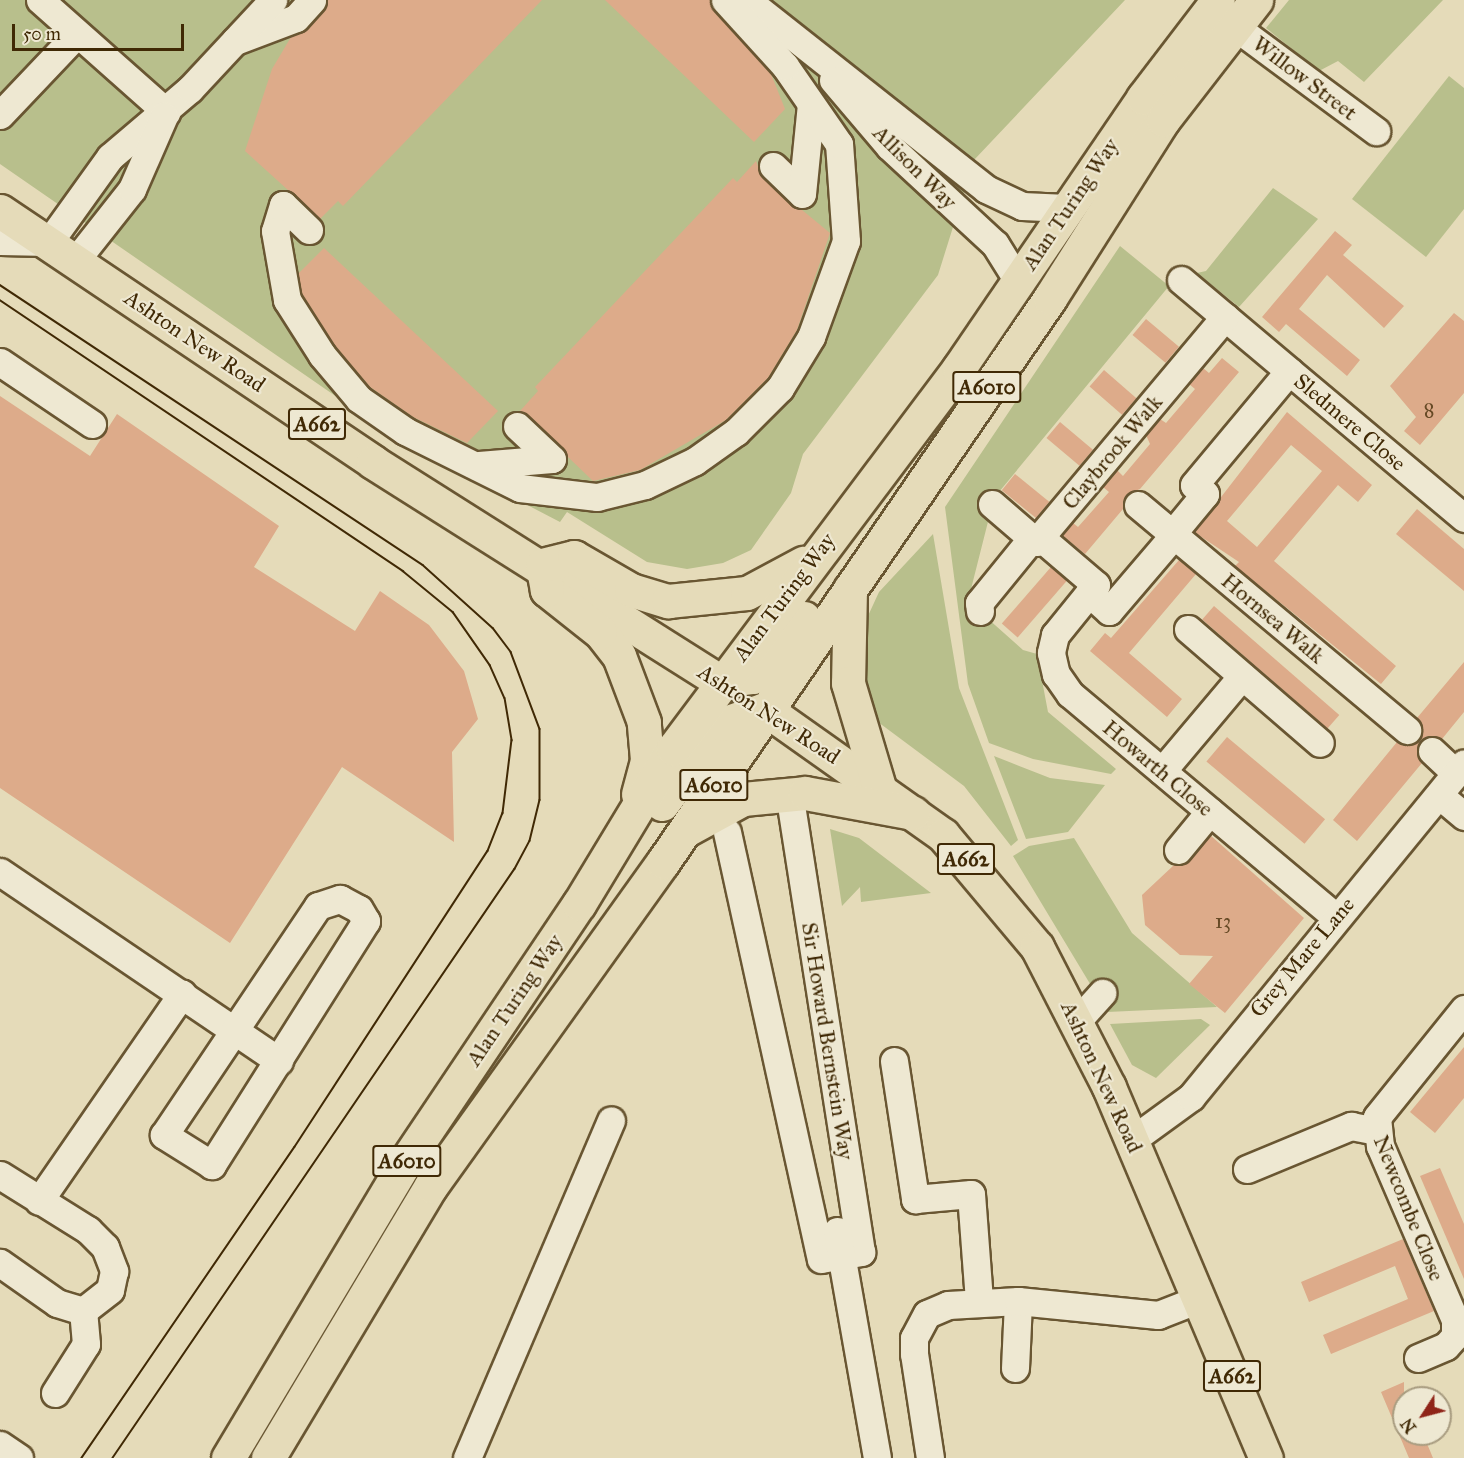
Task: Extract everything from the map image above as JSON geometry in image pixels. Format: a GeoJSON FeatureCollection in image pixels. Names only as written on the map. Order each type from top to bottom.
{"type":"FeatureCollection","features":[{"type":"Feature","properties":{"kind":"main road","name":"Alan Turing Way"},"geometry":{"type":"LineString","coordinates":[[228,1458],[404,1164],[579,904],[719,681],[959,368],[1068,208],[1226,13],[1256,0]]}},
{"type":"Feature","properties":{"kind":"main road","name":"Alan Turing Way"},"geometry":{"type":"LineString","coordinates":[[268,1458],[431,1186],[684,831],[765,708],[975,405],[1162,120],[1226,13]]}},
{"type":"Feature","properties":{"kind":"main road","name":"Ashton New Road"},"geometry":{"type":"LineString","coordinates":[[0,211],[373,462],[542,565],[719,681],[765,708],[944,835],[986,880],[1036,947],[1077,1021],[1132,1140],[1266,1458]]}},
{"type":"Feature","properties":{"kind":"main road"},"geometry":{"type":"LineString","coordinates":[[719,681],[753,677],[782,647],[916,471],[975,405]]}},
{"type":"Feature","properties":{"kind":"main road"},"geometry":{"type":"LineString","coordinates":[[634,814],[647,760],[642,715],[619,656],[600,632],[546,590],[542,565],[574,557],[648,597],[711,599],[747,593],[814,556]]}},
{"type":"Feature","properties":{"kind":"main road"},"geometry":{"type":"LineString","coordinates":[[850,587],[848,683],[879,787]]}},
{"type":"Feature","properties":{"kind":"main road"},"geometry":{"type":"LineString","coordinates":[[579,904],[614,869],[722,724],[765,708]]}},
{"type":"Feature","properties":{"kind":"main road"},"geometry":{"type":"LineString","coordinates":[[684,831],[743,799],[795,793],[913,813]]}},
{"type":"Feature","properties":{"kind":"street"},"geometry":{"type":"LineString","coordinates":[[40,0],[166,112]]}},
{"type":"Feature","properties":{"kind":"street"},"geometry":{"type":"LineString","coordinates":[[0,242],[49,242],[110,157],[166,112],[273,0]]}},
{"type":"Feature","properties":{"kind":"street"},"geometry":{"type":"LineString","coordinates":[[234,41],[296,18],[312,0]]}},
{"type":"Feature","properties":{"kind":"street"},"geometry":{"type":"LineString","coordinates":[[309,230],[283,205],[275,231],[287,300],[322,355],[360,399],[387,418],[441,450],[479,465],[520,488],[597,497],[645,484],[695,461],[736,432],[780,388],[811,337],[846,241],[838,144],[743,1]]}},
{"type":"Feature","properties":{"kind":"street","name":"Allison Way"},"geometry":{"type":"LineString","coordinates":[[743,1],[811,54],[877,98],[986,189],[1022,206],[1068,208]]}},
{"type":"Feature","properties":{"kind":"street","name":"Willow Street"},"geometry":{"type":"LineString","coordinates":[[1226,13],[1376,131]]}},
{"type":"Feature","properties":{"kind":"street"},"geometry":{"type":"LineString","coordinates":[[0,115],[76,34]]}},
{"type":"Feature","properties":{"kind":"street","name":"Allison Way"},"geometry":{"type":"LineString","coordinates":[[811,54],[889,146],[995,244],[1018,281]]}},
{"type":"Feature","properties":{"kind":"street"},"geometry":{"type":"LineString","coordinates":[[773,166],[802,194],[811,104]]}},
{"type":"Feature","properties":{"kind":"street"},"geometry":{"type":"LineString","coordinates":[[76,260],[132,189],[166,112]]}},
{"type":"Feature","properties":{"kind":"street"},"geometry":{"type":"LineString","coordinates":[[1181,280],[1289,371]]}},
{"type":"Feature","properties":{"kind":"street","name":"Claybrook Walk"},"geometry":{"type":"LineString","coordinates":[[980,611],[979,603],[1225,317]]}},
{"type":"Feature","properties":{"kind":"street"},"geometry":{"type":"LineString","coordinates":[[0,362],[92,424]]}},
{"type":"Feature","properties":{"kind":"street","name":"Sledmere Close"},"geometry":{"type":"LineString","coordinates":[[1089,593],[1109,611],[1205,494],[1194,485],[1289,371],[1464,518]]}},
{"type":"Feature","properties":{"kind":"street"},"geometry":{"type":"LineString","coordinates":[[479,465],[552,459],[517,426]]}},
{"type":"Feature","properties":{"kind":"street"},"geometry":{"type":"LineString","coordinates":[[992,504],[1096,585],[1089,593]]}},
{"type":"Feature","properties":{"kind":"street","name":"Hornsea Walk"},"geometry":{"type":"LineString","coordinates":[[1138,505],[1407,730]]}},
{"type":"Feature","properties":{"kind":"street","name":"Howarth Close"},"geometry":{"type":"LineString","coordinates":[[1089,593],[1055,635],[1051,652],[1056,674],[1070,694],[1336,917]]}},
{"type":"Feature","properties":{"kind":"street"},"geometry":{"type":"LineString","coordinates":[[1188,629],[1320,742]]}},
{"type":"Feature","properties":{"kind":"street"},"geometry":{"type":"LineString","coordinates":[[1162,771],[1242,676]]}},
{"type":"Feature","properties":{"kind":"street"},"geometry":{"type":"LineString","coordinates":[[1432,751],[1460,768]]}},
{"type":"Feature","properties":{"kind":"street","name":"Grey Mare Lane"},"geometry":{"type":"LineString","coordinates":[[1132,1140],[1191,1097],[1460,768]]}},
{"type":"Feature","properties":{"kind":"street"},"geometry":{"type":"LineString","coordinates":[[1438,795],[1464,816]]}},
{"type":"Feature","properties":{"kind":"street","name":"Sir Howard Bernstein Way"},"geometry":{"type":"LineString","coordinates":[[727,832],[821,1259],[839,1243],[861,1252],[792,810]]}},
{"type":"Feature","properties":{"kind":"street"},"geometry":{"type":"LineString","coordinates":[[1178,850],[1210,811]]}},
{"type":"Feature","properties":{"kind":"street"},"geometry":{"type":"LineString","coordinates":[[0,872],[279,1061]]}},
{"type":"Feature","properties":{"kind":"street"},"geometry":{"type":"LineString","coordinates":[[340,899],[359,909],[366,921],[212,1165],[164,1134],[234,1032],[318,906],[340,899]]}},
{"type":"Feature","properties":{"kind":"street"},"geometry":{"type":"LineString","coordinates":[[1077,1021],[1102,993]]}},
{"type":"Feature","properties":{"kind":"street"},"geometry":{"type":"LineString","coordinates":[[39,1201],[182,994]]}},
{"type":"Feature","properties":{"kind":"street","name":"Newcombe Close"},"geometry":{"type":"LineString","coordinates":[[1426,1355],[1455,1336],[1455,1320],[1376,1131],[1382,1106],[1464,1009]]}},
{"type":"Feature","properties":{"kind":"street"},"geometry":{"type":"LineString","coordinates":[[894,1061],[915,1199],[971,1194],[979,1301]]}},
{"type":"Feature","properties":{"kind":"street"},"geometry":{"type":"LineString","coordinates":[[467,1458],[611,1120]]}},
{"type":"Feature","properties":{"kind":"street"},"geometry":{"type":"LineString","coordinates":[[1247,1169],[1351,1126],[1376,1131]]}},
{"type":"Feature","properties":{"kind":"street"},"geometry":{"type":"LineString","coordinates":[[0,1175],[105,1247],[114,1271],[110,1290],[83,1311]]}},
{"type":"Feature","properties":{"kind":"street"},"geometry":{"type":"LineString","coordinates":[[839,1243],[877,1458]]}},
{"type":"Feature","properties":{"kind":"street"},"geometry":{"type":"LineString","coordinates":[[0,1263],[57,1303],[83,1311]]}},
{"type":"Feature","properties":{"kind":"street"},"geometry":{"type":"LineString","coordinates":[[930,1458],[914,1338],[927,1314],[948,1305],[979,1301],[1018,1301],[1135,1315],[1158,1314],[1199,1299]]}},
{"type":"Feature","properties":{"kind":"street"},"geometry":{"type":"LineString","coordinates":[[1015,1368],[1018,1301]]}},
{"type":"Feature","properties":{"kind":"street"},"geometry":{"type":"LineString","coordinates":[[55,1393],[86,1344],[83,1311]]}},
{"type":"Feature","properties":{"kind":"street"},"geometry":{"type":"LineString","coordinates":[[0,1445],[20,1458]]}},
{"type":"Feature","properties":{"kind":"green space"},"geometry":{"type":"Polygon","coordinates":[[[0,0],[1125,0],[974,160],[938,275],[803,454],[791,493],[751,550],[723,563],[687,569],[647,562],[567,512],[560,522],[389,433],[0,164],[0,0]]]}},
{"type":"Feature","properties":{"kind":"green space"},"geometry":{"type":"Polygon","coordinates":[[[1289,0],[1443,0],[1364,82],[1338,61],[1319,71],[1266,28],[1289,0]]]}},
{"type":"Feature","properties":{"kind":"green space"},"geometry":{"type":"Polygon","coordinates":[[[1449,76],[1464,88],[1464,209],[1426,257],[1352,199],[1449,76]]]}},
{"type":"Feature","properties":{"kind":"green space"},"geometry":{"type":"Polygon","coordinates":[[[1273,188],[1318,219],[1239,307],[1197,273],[1206,271],[1273,188]]]}},
{"type":"Feature","properties":{"kind":"green space"},"geometry":{"type":"Polygon","coordinates":[[[1120,246],[1169,286],[994,498],[968,601],[1023,650],[1037,654],[1048,712],[1116,769],[1111,774],[1033,759],[989,743],[968,684],[945,507],[1120,246]]]}},
{"type":"Feature","properties":{"kind":"green space"},"geometry":{"type":"Polygon","coordinates":[[[933,534],[959,688],[1018,840],[1011,846],[964,786],[878,722],[864,689],[861,650],[867,618],[879,592],[933,534]]]}},
{"type":"Feature","properties":{"kind":"green space"},"geometry":{"type":"Polygon","coordinates":[[[994,756],[1050,778],[1105,785],[1068,832],[1026,839],[994,756]]]}},
{"type":"Feature","properties":{"kind":"green space"},"geometry":{"type":"Polygon","coordinates":[[[830,829],[859,838],[931,893],[861,902],[860,887],[842,906],[830,829]]]}},
{"type":"Feature","properties":{"kind":"green space"},"geometry":{"type":"Polygon","coordinates":[[[1074,838],[1132,933],[1217,1007],[1107,1012],[1013,856],[1029,846],[1074,838]]]}},
{"type":"Feature","properties":{"kind":"green space"},"geometry":{"type":"Polygon","coordinates":[[[1201,1019],[1210,1025],[1156,1078],[1132,1065],[1110,1024],[1201,1019]]]}},
{"type":"Feature","properties":{"kind":"building"},"geometry":{"type":"Polygon","coordinates":[[[327,0],[542,0],[343,206],[338,201],[320,219],[245,151],[272,69],[291,37],[308,28],[327,0]]]}},
{"type":"Feature","properties":{"kind":"building"},"geometry":{"type":"Polygon","coordinates":[[[605,0],[710,0],[771,74],[785,109],[754,142],[605,0]]]}},
{"type":"Feature","properties":{"kind":"building"},"geometry":{"type":"Polygon","coordinates":[[[756,161],[762,177],[830,233],[797,330],[768,378],[726,420],[640,470],[593,481],[520,411],[538,391],[535,387],[733,178],[737,182],[756,161]]]}},
{"type":"Feature","properties":{"kind":"building"},"geometry":{"type":"Polygon","coordinates":[[[1335,231],[1352,245],[1343,255],[1404,306],[1384,328],[1327,275],[1299,309],[1360,360],[1347,376],[1286,324],[1279,332],[1262,317],[1335,231]]]}},
{"type":"Feature","properties":{"kind":"building"},"geometry":{"type":"Polygon","coordinates":[[[324,248],[498,411],[467,443],[413,417],[370,387],[335,346],[302,294],[298,274],[324,248]]]}},
{"type":"Feature","properties":{"kind":"building"},"geometry":{"type":"Polygon","coordinates":[[[1454,313],[1464,321],[1464,393],[1420,445],[1404,431],[1416,417],[1390,386],[1454,313]]]}},
{"type":"Feature","properties":{"kind":"building"},"geometry":{"type":"Polygon","coordinates":[[[1146,319],[1179,347],[1165,363],[1133,335],[1146,319]]]}},
{"type":"Feature","properties":{"kind":"building"},"geometry":{"type":"Polygon","coordinates":[[[1222,358],[1239,372],[1140,489],[1126,495],[1123,509],[1085,554],[1062,535],[1073,523],[1078,527],[1109,492],[1103,487],[1117,470],[1123,476],[1150,444],[1146,435],[1160,419],[1166,423],[1195,389],[1189,384],[1203,368],[1209,373],[1222,358]]]}},
{"type":"Feature","properties":{"kind":"building"},"geometry":{"type":"Polygon","coordinates":[[[1104,370],[1136,398],[1122,415],[1090,387],[1104,370]]]}},
{"type":"Feature","properties":{"kind":"building"},"geometry":{"type":"Polygon","coordinates":[[[0,396],[90,456],[117,414],[279,526],[254,567],[355,631],[380,591],[429,625],[464,671],[478,719],[452,752],[454,842],[342,767],[230,943],[0,788],[0,396]]]}},
{"type":"Feature","properties":{"kind":"building"},"geometry":{"type":"Polygon","coordinates":[[[1287,412],[1372,485],[1358,502],[1338,485],[1274,561],[1396,666],[1381,684],[1235,566],[1239,562],[1194,532],[1287,412]],[[1291,445],[1227,521],[1257,547],[1322,471],[1291,445]]]}},
{"type":"Feature","properties":{"kind":"building"},"geometry":{"type":"Polygon","coordinates":[[[1060,422],[1093,450],[1079,466],[1047,438],[1060,422]]]}},
{"type":"Feature","properties":{"kind":"building"},"geometry":{"type":"Polygon","coordinates":[[[1015,474],[1049,502],[1036,518],[1002,490],[1015,474]]]}},
{"type":"Feature","properties":{"kind":"building"},"geometry":{"type":"Polygon","coordinates":[[[1417,509],[1464,549],[1464,591],[1396,534],[1417,509]]]}},
{"type":"Feature","properties":{"kind":"building"},"geometry":{"type":"Polygon","coordinates":[[[1179,560],[1196,574],[1129,653],[1182,699],[1167,717],[1090,651],[1105,633],[1111,638],[1179,560]]]}},
{"type":"Feature","properties":{"kind":"building"},"geometry":{"type":"Polygon","coordinates":[[[1051,567],[1067,581],[1018,637],[1002,624],[1051,567]]]}},
{"type":"Feature","properties":{"kind":"building"},"geometry":{"type":"Polygon","coordinates":[[[1214,606],[1339,715],[1327,728],[1202,620],[1214,606]]]}},
{"type":"Feature","properties":{"kind":"building"},"geometry":{"type":"Polygon","coordinates":[[[1464,662],[1464,712],[1442,739],[1428,736],[1420,741],[1417,755],[1422,763],[1357,841],[1333,820],[1397,742],[1419,741],[1423,732],[1417,718],[1464,662]]]}},
{"type":"Feature","properties":{"kind":"building"},"geometry":{"type":"Polygon","coordinates":[[[1227,737],[1325,819],[1304,844],[1206,762],[1227,737]]]}},
{"type":"Feature","properties":{"kind":"building"},"geometry":{"type":"Polygon","coordinates":[[[1210,835],[1304,918],[1225,1013],[1189,984],[1213,956],[1180,955],[1145,925],[1142,895],[1174,865],[1190,860],[1210,835]]]}},
{"type":"Feature","properties":{"kind":"building"},"geometry":{"type":"Polygon","coordinates":[[[1464,1047],[1464,1098],[1435,1133],[1410,1112],[1464,1047]]]}},
{"type":"Feature","properties":{"kind":"building"},"geometry":{"type":"Polygon","coordinates":[[[1440,1168],[1464,1224],[1464,1279],[1420,1176],[1440,1168]]]}},
{"type":"Feature","properties":{"kind":"building"},"geometry":{"type":"Polygon","coordinates":[[[1403,1239],[1434,1311],[1331,1354],[1323,1335],[1408,1299],[1395,1266],[1309,1302],[1301,1282],[1403,1239]]]}},
{"type":"Feature","properties":{"kind":"building"},"geometry":{"type":"Polygon","coordinates":[[[1392,1387],[1392,1418],[1381,1392],[1392,1387]]]}},
{"type":"Feature","properties":{"kind":"building"},"geometry":{"type":"Polygon","coordinates":[[[1404,1446],[1428,1446],[1433,1458],[1409,1458],[1404,1446]]]}},
{"type":"Feature","properties":{"kind":"tram line"},"geometry":{"type":"LineString","coordinates":[[0,285],[423,565],[493,628],[511,652],[540,729],[540,800],[530,841],[515,869],[113,1458]]}},
{"type":"Feature","properties":{"kind":"tram line"},"geometry":{"type":"LineString","coordinates":[[0,300],[403,571],[453,612],[490,665],[505,698],[512,740],[503,813],[488,851],[295,1147],[82,1458]]}}]}
